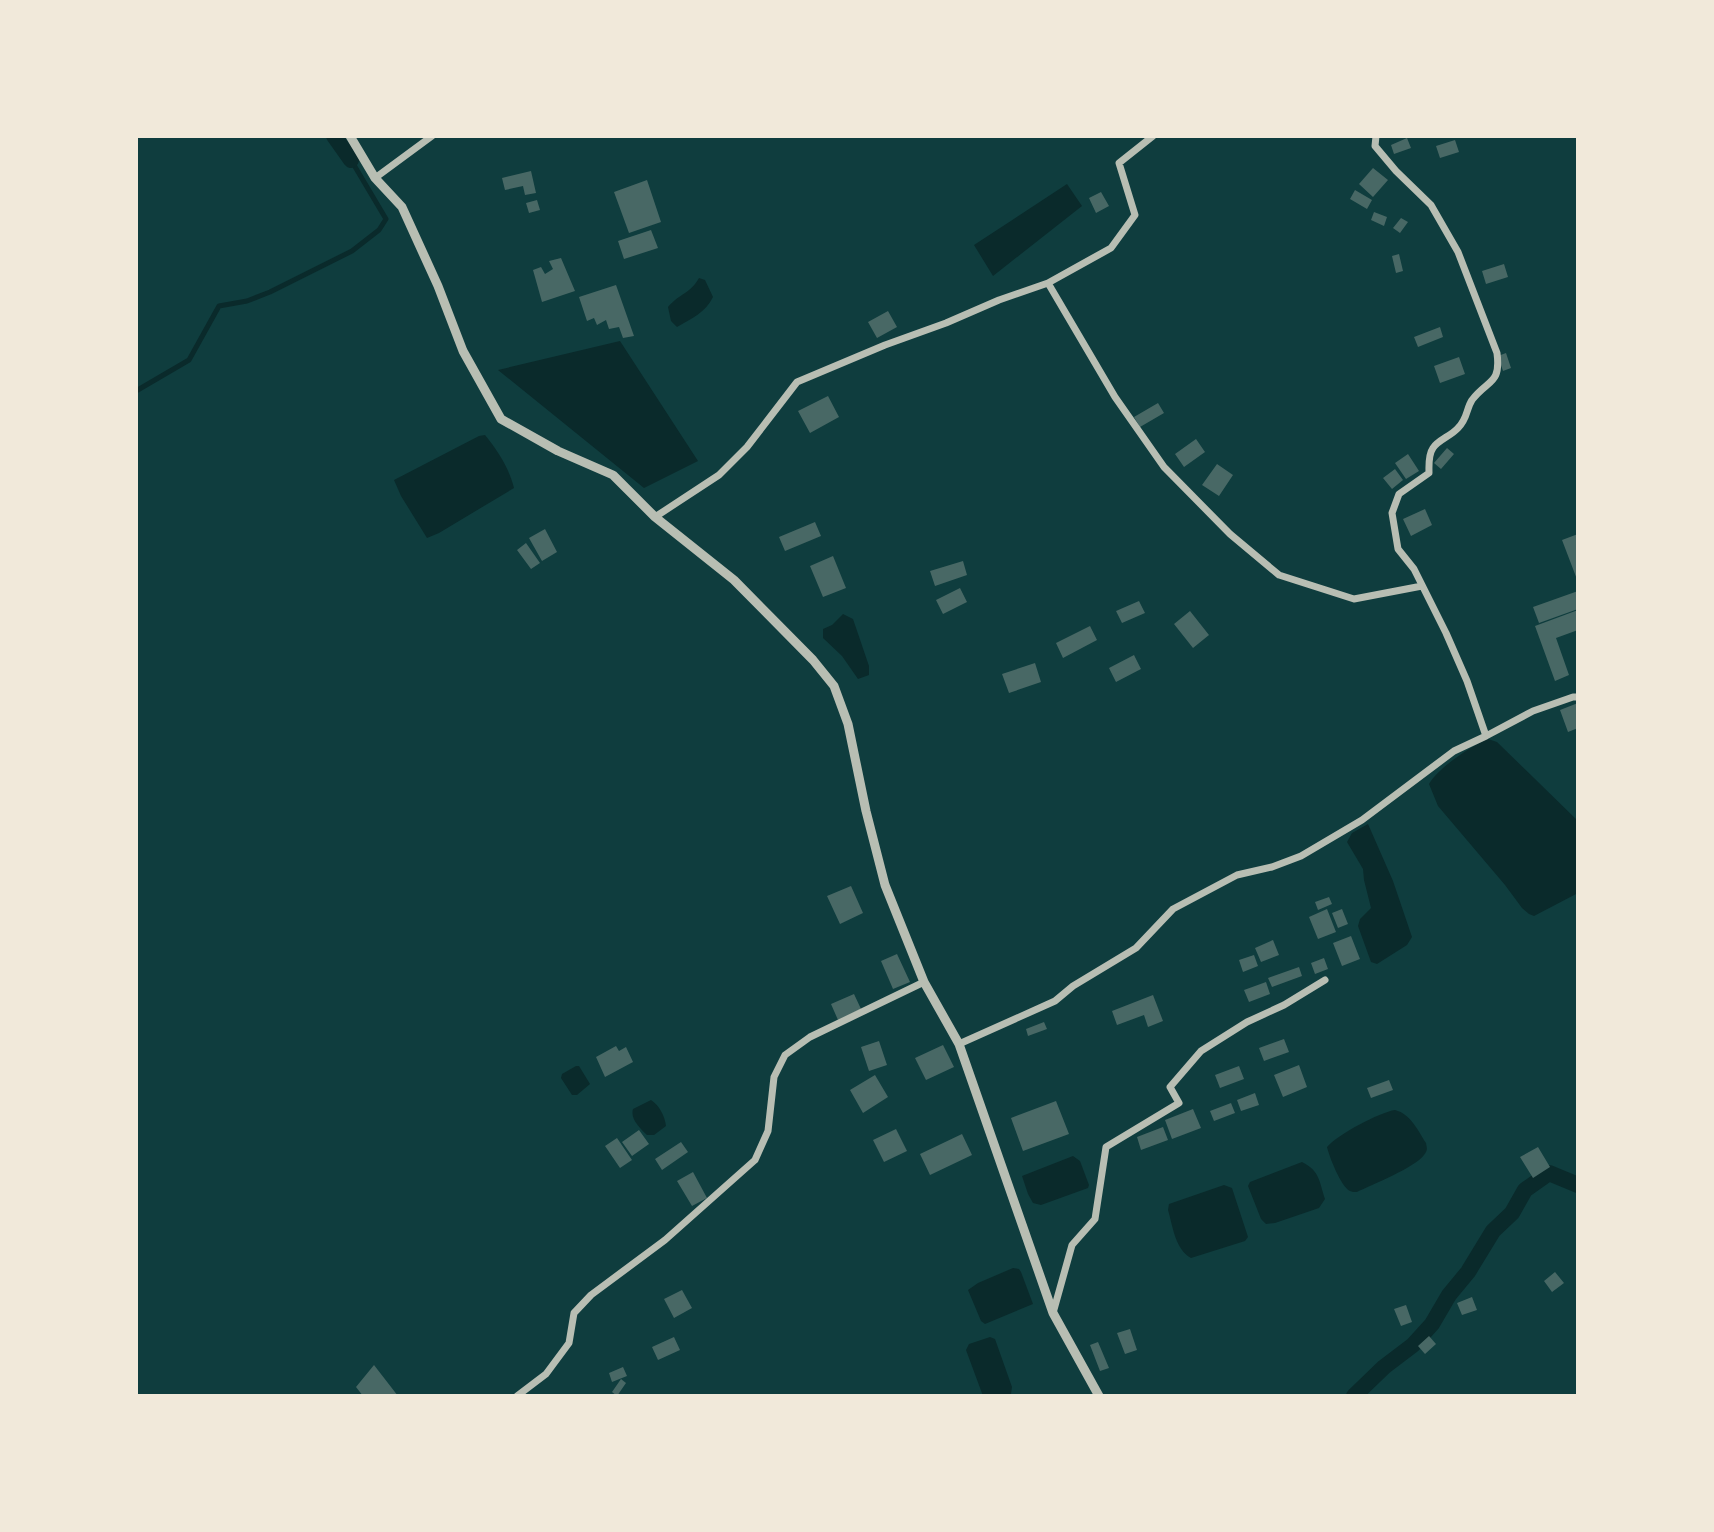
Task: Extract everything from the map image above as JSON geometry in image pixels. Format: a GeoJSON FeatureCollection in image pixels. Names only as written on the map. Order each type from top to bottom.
{"type":"FeatureCollection","features":[{"type":"Feature","properties":{"kind":"street"},"geometry":{"type":"LineString","coordinates":[[350,136],[375,178],[402,207],[463,351],[501,419],[558,451],[613,475],[655,517],[734,580],[813,660],[834,686],[848,724],[885,885],[924,982],[959,1044],[1053,1313],[1099,1396]]}},
{"type":"Feature","properties":{"kind":"street"},"geometry":{"type":"LineString","coordinates":[[375,178],[432,136]]}},
{"type":"Feature","properties":{"kind":"street"},"geometry":{"type":"LineString","coordinates":[[655,517],[719,475],[747,447],[797,382],[1048,283],[1111,248],[1135,215],[1119,163],[1153,136]]}},
{"type":"Feature","properties":{"kind":"street"},"geometry":{"type":"LineString","coordinates":[[1376,136],[1375,146],[1431,205],[1458,252],[1497,353],[1499,368],[1492,383],[1470,403],[1468,416],[1456,430],[1433,446],[1429,473],[1399,494],[1392,513],[1398,549],[1414,569],[1467,681],[1486,736]]}},
{"type":"Feature","properties":{"kind":"street"},"geometry":{"type":"LineString","coordinates":[[1048,283],[1115,397],[1164,467],[1230,534],[1279,575],[1354,599],[1422,586]]}},
{"type":"Feature","properties":{"kind":"street"},"geometry":{"type":"LineString","coordinates":[[959,1044],[1055,1001],[1073,986],[1136,948],[1173,909],[1237,875],[1301,856],[1362,820],[1454,751],[1533,711],[1578,697]]}},
{"type":"Feature","properties":{"kind":"street"},"geometry":{"type":"LineString","coordinates":[[1053,1313],[1072,1245],[1095,1219],[1106,1147],[1179,1103],[1170,1087],[1201,1051],[1325,980]]}},
{"type":"Feature","properties":{"kind":"street"},"geometry":{"type":"LineString","coordinates":[[517,1396],[546,1374],[569,1343],[574,1313],[591,1295],[665,1240],[755,1160],[768,1131],[774,1077],[785,1055],[810,1037],[924,982]]}},
{"type":"Feature","properties":{"kind":"water"},"geometry":{"type":"Polygon","coordinates":[[[1067,184],[1082,206],[993,276],[974,245],[1067,184]]]}},
{"type":"Feature","properties":{"kind":"water"},"geometry":{"type":"Polygon","coordinates":[[[699,278],[705,280],[713,297],[702,311],[677,327],[671,321],[668,307],[699,278]]]}},
{"type":"Feature","properties":{"kind":"water"},"geometry":{"type":"Polygon","coordinates":[[[620,341],[698,461],[644,488],[498,370],[620,341]]]}},
{"type":"Feature","properties":{"kind":"water"},"geometry":{"type":"Polygon","coordinates":[[[485,435],[502,460],[514,488],[427,538],[394,480],[485,435]]]}},
{"type":"Feature","properties":{"kind":"water"},"geometry":{"type":"Polygon","coordinates":[[[843,614],[853,619],[869,666],[869,675],[858,679],[842,656],[823,638],[823,629],[843,614]]]}},
{"type":"Feature","properties":{"kind":"water"},"geometry":{"type":"Polygon","coordinates":[[[1488,739],[1497,742],[1578,821],[1578,893],[1534,916],[1522,908],[1438,806],[1429,784],[1456,758],[1488,739]]]}},
{"type":"Feature","properties":{"kind":"water"},"geometry":{"type":"Polygon","coordinates":[[[1368,824],[1393,881],[1412,937],[1407,945],[1377,964],[1371,962],[1358,926],[1360,919],[1371,908],[1363,869],[1347,842],[1352,833],[1368,824]]]}},
{"type":"Feature","properties":{"kind":"water"},"geometry":{"type":"Polygon","coordinates":[[[576,1066],[590,1084],[577,1095],[572,1095],[561,1078],[562,1074],[576,1066]]]}},
{"type":"Feature","properties":{"kind":"water"},"geometry":{"type":"Polygon","coordinates":[[[651,1100],[661,1111],[666,1126],[654,1135],[647,1135],[632,1113],[633,1109],[651,1100]]]}},
{"type":"Feature","properties":{"kind":"water"},"geometry":{"type":"Polygon","coordinates":[[[1395,1110],[1414,1124],[1426,1143],[1426,1152],[1403,1170],[1357,1192],[1350,1191],[1339,1178],[1327,1147],[1359,1125],[1395,1110]]]}},
{"type":"Feature","properties":{"kind":"water"},"geometry":{"type":"Polygon","coordinates":[[[1073,1156],[1080,1161],[1088,1188],[1041,1205],[1033,1203],[1022,1176],[1073,1156]]]}},
{"type":"Feature","properties":{"kind":"water"},"geometry":{"type":"Polygon","coordinates":[[[1302,1162],[1316,1173],[1325,1199],[1319,1208],[1266,1224],[1248,1186],[1250,1182],[1302,1162]]]}},
{"type":"Feature","properties":{"kind":"water"},"geometry":{"type":"Polygon","coordinates":[[[1224,1185],[1232,1188],[1248,1237],[1245,1241],[1191,1258],[1181,1249],[1175,1237],[1169,1204],[1224,1185]]]}},
{"type":"Feature","properties":{"kind":"water"},"geometry":{"type":"Polygon","coordinates":[[[1013,1268],[1021,1272],[1033,1304],[985,1324],[968,1290],[1013,1268]]]}},
{"type":"Feature","properties":{"kind":"water"},"geometry":{"type":"Polygon","coordinates":[[[990,1337],[995,1339],[1012,1387],[1009,1396],[983,1396],[966,1350],[969,1344],[990,1337]]]}},
{"type":"Feature","properties":{"kind":"building"},"geometry":{"type":"Polygon","coordinates":[[[1407,138],[1411,148],[1394,154],[1391,145],[1407,138]]]}},
{"type":"Feature","properties":{"kind":"building"},"geometry":{"type":"Polygon","coordinates":[[[1455,140],[1459,152],[1440,158],[1436,146],[1455,140]]]}},
{"type":"Feature","properties":{"kind":"building"},"geometry":{"type":"Polygon","coordinates":[[[1373,168],[1388,180],[1373,197],[1359,184],[1373,168]]]}},
{"type":"Feature","properties":{"kind":"building"},"geometry":{"type":"Polygon","coordinates":[[[531,171],[536,193],[525,195],[523,186],[505,190],[502,178],[531,171]]]}},
{"type":"Feature","properties":{"kind":"building"},"geometry":{"type":"Polygon","coordinates":[[[647,180],[661,222],[629,233],[614,192],[647,180]]]}},
{"type":"Feature","properties":{"kind":"building"},"geometry":{"type":"Polygon","coordinates":[[[1355,190],[1372,200],[1367,209],[1350,199],[1355,190]]]}},
{"type":"Feature","properties":{"kind":"building"},"geometry":{"type":"Polygon","coordinates":[[[1101,192],[1109,206],[1096,213],[1089,198],[1101,192]]]}},
{"type":"Feature","properties":{"kind":"building"},"geometry":{"type":"Polygon","coordinates":[[[537,200],[540,210],[529,213],[526,203],[537,200]]]}},
{"type":"Feature","properties":{"kind":"building"},"geometry":{"type":"Polygon","coordinates":[[[1374,212],[1387,217],[1384,226],[1371,220],[1374,212]]]}},
{"type":"Feature","properties":{"kind":"building"},"geometry":{"type":"Polygon","coordinates":[[[1401,218],[1408,222],[1400,233],[1393,228],[1401,218]]]}},
{"type":"Feature","properties":{"kind":"building"},"geometry":{"type":"Polygon","coordinates":[[[651,230],[658,248],[624,259],[618,241],[651,230]]]}},
{"type":"Feature","properties":{"kind":"building"},"geometry":{"type":"Polygon","coordinates":[[[1399,254],[1403,271],[1396,273],[1392,256],[1399,254]]]}},
{"type":"Feature","properties":{"kind":"building"},"geometry":{"type":"Polygon","coordinates":[[[561,258],[575,291],[542,302],[533,270],[541,267],[545,274],[553,269],[549,261],[561,258]]]}},
{"type":"Feature","properties":{"kind":"building"},"geometry":{"type":"Polygon","coordinates":[[[1504,264],[1508,277],[1486,284],[1482,271],[1504,264]]]}},
{"type":"Feature","properties":{"kind":"building"},"geometry":{"type":"Polygon","coordinates":[[[616,285],[634,336],[623,338],[619,327],[609,329],[606,320],[597,325],[594,318],[587,321],[579,297],[616,285]]]}},
{"type":"Feature","properties":{"kind":"building"},"geometry":{"type":"Polygon","coordinates":[[[888,311],[897,327],[877,338],[868,322],[888,311]]]}},
{"type":"Feature","properties":{"kind":"building"},"geometry":{"type":"Polygon","coordinates":[[[1440,327],[1443,337],[1418,347],[1414,337],[1440,327]]]}},
{"type":"Feature","properties":{"kind":"building"},"geometry":{"type":"Polygon","coordinates":[[[1506,353],[1511,368],[1503,371],[1498,356],[1506,353]]]}},
{"type":"Feature","properties":{"kind":"building"},"geometry":{"type":"Polygon","coordinates":[[[1459,357],[1465,374],[1440,383],[1434,366],[1459,357]]]}},
{"type":"Feature","properties":{"kind":"building"},"geometry":{"type":"Polygon","coordinates":[[[828,396],[839,417],[810,433],[798,411],[828,396]]]}},
{"type":"Feature","properties":{"kind":"building"},"geometry":{"type":"Polygon","coordinates":[[[1158,403],[1164,413],[1140,427],[1134,417],[1158,403]]]}},
{"type":"Feature","properties":{"kind":"building"},"geometry":{"type":"Polygon","coordinates":[[[1196,439],[1205,452],[1184,467],[1175,454],[1196,439]]]}},
{"type":"Feature","properties":{"kind":"building"},"geometry":{"type":"Polygon","coordinates":[[[1447,448],[1454,454],[1441,469],[1434,463],[1447,448]]]}},
{"type":"Feature","properties":{"kind":"building"},"geometry":{"type":"Polygon","coordinates":[[[1408,454],[1419,471],[1406,479],[1395,463],[1408,454]]]}},
{"type":"Feature","properties":{"kind":"building"},"geometry":{"type":"Polygon","coordinates":[[[1217,464],[1233,475],[1219,496],[1202,485],[1217,464]]]}},
{"type":"Feature","properties":{"kind":"building"},"geometry":{"type":"Polygon","coordinates":[[[1395,469],[1403,480],[1392,489],[1383,478],[1395,469]]]}},
{"type":"Feature","properties":{"kind":"building"},"geometry":{"type":"Polygon","coordinates":[[[1425,509],[1432,525],[1411,536],[1403,519],[1425,509]]]}},
{"type":"Feature","properties":{"kind":"building"},"geometry":{"type":"Polygon","coordinates":[[[815,522],[821,536],[785,551],[779,537],[815,522]]]}},
{"type":"Feature","properties":{"kind":"building"},"geometry":{"type":"Polygon","coordinates":[[[545,529],[557,552],[542,561],[529,538],[545,529]]]}},
{"type":"Feature","properties":{"kind":"building"},"geometry":{"type":"Polygon","coordinates":[[[1578,534],[1578,582],[1562,540],[1578,534]]]}},
{"type":"Feature","properties":{"kind":"building"},"geometry":{"type":"Polygon","coordinates":[[[526,543],[540,563],[531,569],[517,550],[526,543]]]}},
{"type":"Feature","properties":{"kind":"building"},"geometry":{"type":"Polygon","coordinates":[[[833,556],[846,588],[823,597],[810,566],[833,556]]]}},
{"type":"Feature","properties":{"kind":"building"},"geometry":{"type":"Polygon","coordinates":[[[963,561],[967,575],[935,586],[930,571],[963,561]]]}},
{"type":"Feature","properties":{"kind":"building"},"geometry":{"type":"Polygon","coordinates":[[[960,588],[967,602],[943,614],[936,600],[960,588]]]}},
{"type":"Feature","properties":{"kind":"building"},"geometry":{"type":"Polygon","coordinates":[[[1578,591],[1578,609],[1539,623],[1533,607],[1578,591]]]}},
{"type":"Feature","properties":{"kind":"building"},"geometry":{"type":"Polygon","coordinates":[[[1139,601],[1145,613],[1122,623],[1116,611],[1139,601]]]}},
{"type":"Feature","properties":{"kind":"building"},"geometry":{"type":"Polygon","coordinates":[[[1578,610],[1578,630],[1556,638],[1569,675],[1555,681],[1535,626],[1578,610]]]}},
{"type":"Feature","properties":{"kind":"building"},"geometry":{"type":"Polygon","coordinates":[[[1190,611],[1209,635],[1193,648],[1174,624],[1190,611]]]}},
{"type":"Feature","properties":{"kind":"building"},"geometry":{"type":"Polygon","coordinates":[[[1090,626],[1097,640],[1063,658],[1056,643],[1090,626]]]}},
{"type":"Feature","properties":{"kind":"building"},"geometry":{"type":"Polygon","coordinates":[[[1134,655],[1141,669],[1116,682],[1109,668],[1134,655]]]}},
{"type":"Feature","properties":{"kind":"building"},"geometry":{"type":"Polygon","coordinates":[[[1035,663],[1041,682],[1009,693],[1002,674],[1035,663]]]}},
{"type":"Feature","properties":{"kind":"building"},"geometry":{"type":"Polygon","coordinates":[[[1578,703],[1578,728],[1568,732],[1560,710],[1578,703]]]}},
{"type":"Feature","properties":{"kind":"building"},"geometry":{"type":"Polygon","coordinates":[[[851,886],[863,913],[840,924],[827,896],[851,886]]]}},
{"type":"Feature","properties":{"kind":"building"},"geometry":{"type":"Polygon","coordinates":[[[1329,897],[1332,904],[1318,910],[1315,902],[1329,897]]]}},
{"type":"Feature","properties":{"kind":"building"},"geometry":{"type":"Polygon","coordinates":[[[1327,909],[1336,932],[1318,939],[1309,917],[1327,909]]]}},
{"type":"Feature","properties":{"kind":"building"},"geometry":{"type":"Polygon","coordinates":[[[1342,909],[1348,924],[1338,928],[1332,913],[1342,909]]]}},
{"type":"Feature","properties":{"kind":"building"},"geometry":{"type":"Polygon","coordinates":[[[1351,936],[1360,959],[1342,966],[1333,943],[1351,936]]]}},
{"type":"Feature","properties":{"kind":"building"},"geometry":{"type":"Polygon","coordinates":[[[1273,940],[1279,955],[1261,962],[1255,948],[1273,940]]]}},
{"type":"Feature","properties":{"kind":"building"},"geometry":{"type":"Polygon","coordinates":[[[897,954],[910,982],[893,989],[881,961],[897,954]]]}},
{"type":"Feature","properties":{"kind":"building"},"geometry":{"type":"Polygon","coordinates":[[[1254,955],[1258,966],[1243,972],[1239,960],[1254,955]]]}},
{"type":"Feature","properties":{"kind":"building"},"geometry":{"type":"Polygon","coordinates":[[[1324,958],[1328,969],[1315,974],[1311,963],[1324,958]]]}},
{"type":"Feature","properties":{"kind":"building"},"geometry":{"type":"Polygon","coordinates":[[[1299,967],[1302,976],[1272,987],[1268,978],[1299,967]]]}},
{"type":"Feature","properties":{"kind":"building"},"geometry":{"type":"Polygon","coordinates":[[[1266,982],[1270,994],[1249,1002],[1244,990],[1266,982]]]}},
{"type":"Feature","properties":{"kind":"building"},"geometry":{"type":"Polygon","coordinates":[[[854,994],[861,1009],[838,1020],[831,1004],[854,994]]]}},
{"type":"Feature","properties":{"kind":"building"},"geometry":{"type":"Polygon","coordinates":[[[1153,995],[1163,1021],[1148,1027],[1144,1015],[1117,1025],[1112,1011],[1153,995]]]}},
{"type":"Feature","properties":{"kind":"building"},"geometry":{"type":"Polygon","coordinates":[[[1044,1022],[1047,1029],[1028,1036],[1026,1029],[1044,1022]]]}},
{"type":"Feature","properties":{"kind":"building"},"geometry":{"type":"Polygon","coordinates":[[[1284,1039],[1289,1052],[1264,1061],[1259,1048],[1284,1039]]]}},
{"type":"Feature","properties":{"kind":"building"},"geometry":{"type":"Polygon","coordinates":[[[879,1041],[887,1065],[869,1071],[861,1047],[879,1041]]]}},
{"type":"Feature","properties":{"kind":"building"},"geometry":{"type":"Polygon","coordinates":[[[943,1045],[954,1067],[926,1080],[915,1058],[943,1045]]]}},
{"type":"Feature","properties":{"kind":"building"},"geometry":{"type":"Polygon","coordinates":[[[616,1046],[619,1051],[626,1047],[633,1062],[605,1077],[596,1057],[616,1046]]]}},
{"type":"Feature","properties":{"kind":"building"},"geometry":{"type":"Polygon","coordinates":[[[1299,1065],[1307,1087],[1283,1097],[1274,1075],[1299,1065]]]}},
{"type":"Feature","properties":{"kind":"building"},"geometry":{"type":"Polygon","coordinates":[[[1239,1066],[1244,1079],[1220,1088],[1215,1075],[1239,1066]]]}},
{"type":"Feature","properties":{"kind":"building"},"geometry":{"type":"Polygon","coordinates":[[[875,1075],[888,1097],[863,1113],[850,1090],[875,1075]]]}},
{"type":"Feature","properties":{"kind":"building"},"geometry":{"type":"Polygon","coordinates":[[[1389,1080],[1393,1090],[1371,1098],[1367,1088],[1389,1080]]]}},
{"type":"Feature","properties":{"kind":"building"},"geometry":{"type":"Polygon","coordinates":[[[1255,1093],[1259,1105],[1241,1111],[1237,1100],[1255,1093]]]}},
{"type":"Feature","properties":{"kind":"building"},"geometry":{"type":"Polygon","coordinates":[[[1056,1101],[1069,1134],[1023,1151],[1011,1118],[1056,1101]]]}},
{"type":"Feature","properties":{"kind":"building"},"geometry":{"type":"Polygon","coordinates":[[[1231,1103],[1235,1113],[1214,1121],[1210,1111],[1231,1103]]]}},
{"type":"Feature","properties":{"kind":"building"},"geometry":{"type":"Polygon","coordinates":[[[1193,1109],[1201,1128],[1172,1139],[1165,1120],[1193,1109]]]}},
{"type":"Feature","properties":{"kind":"building"},"geometry":{"type":"Polygon","coordinates":[[[1163,1127],[1168,1140],[1141,1150],[1137,1137],[1163,1127]]]}},
{"type":"Feature","properties":{"kind":"building"},"geometry":{"type":"Polygon","coordinates":[[[896,1129],[907,1151],[884,1162],[873,1140],[896,1129]]]}},
{"type":"Feature","properties":{"kind":"building"},"geometry":{"type":"Polygon","coordinates":[[[639,1130],[649,1144],[632,1156],[622,1142],[639,1130]]]}},
{"type":"Feature","properties":{"kind":"building"},"geometry":{"type":"Polygon","coordinates":[[[962,1134],[972,1155],[930,1175],[920,1154],[962,1134]]]}},
{"type":"Feature","properties":{"kind":"building"},"geometry":{"type":"Polygon","coordinates":[[[617,1138],[632,1160],[620,1168],[605,1146],[617,1138]]]}},
{"type":"Feature","properties":{"kind":"building"},"geometry":{"type":"Polygon","coordinates":[[[681,1142],[688,1152],[662,1170],[655,1159],[681,1142]]]}},
{"type":"Feature","properties":{"kind":"building"},"geometry":{"type":"Polygon","coordinates":[[[1538,1147],[1550,1167],[1533,1178],[1520,1157],[1538,1147]]]}},
{"type":"Feature","properties":{"kind":"building"},"geometry":{"type":"Polygon","coordinates":[[[693,1172],[707,1198],[692,1206],[677,1181],[693,1172]]]}},
{"type":"Feature","properties":{"kind":"building"},"geometry":{"type":"Polygon","coordinates":[[[1555,1272],[1564,1283],[1552,1292],[1544,1281],[1555,1272]]]}},
{"type":"Feature","properties":{"kind":"building"},"geometry":{"type":"Polygon","coordinates":[[[682,1290],[692,1308],[674,1318],[664,1299],[682,1290]]]}},
{"type":"Feature","properties":{"kind":"building"},"geometry":{"type":"Polygon","coordinates":[[[1472,1297],[1477,1310],[1462,1315],[1457,1303],[1472,1297]]]}},
{"type":"Feature","properties":{"kind":"building"},"geometry":{"type":"Polygon","coordinates":[[[1406,1305],[1412,1322],[1401,1326],[1394,1309],[1406,1305]]]}},
{"type":"Feature","properties":{"kind":"building"},"geometry":{"type":"Polygon","coordinates":[[[1130,1329],[1137,1350],[1125,1354],[1117,1333],[1130,1329]]]}},
{"type":"Feature","properties":{"kind":"building"},"geometry":{"type":"Polygon","coordinates":[[[1429,1336],[1436,1344],[1425,1354],[1418,1346],[1429,1336]]]}},
{"type":"Feature","properties":{"kind":"building"},"geometry":{"type":"Polygon","coordinates":[[[674,1337],[680,1350],[658,1360],[652,1347],[674,1337]]]}},
{"type":"Feature","properties":{"kind":"building"},"geometry":{"type":"Polygon","coordinates":[[[1098,1342],[1109,1368],[1100,1371],[1090,1345],[1098,1342]]]}},
{"type":"Feature","properties":{"kind":"building"},"geometry":{"type":"Polygon","coordinates":[[[374,1365],[398,1396],[363,1396],[356,1387],[374,1365]]]}},
{"type":"Feature","properties":{"kind":"building"},"geometry":{"type":"Polygon","coordinates":[[[623,1367],[627,1376],[612,1382],[609,1373],[623,1367]]]}},
{"type":"Feature","properties":{"kind":"building"},"geometry":{"type":"Polygon","coordinates":[[[621,1379],[626,1383],[617,1396],[612,1392],[621,1379]]]}},
{"type":"Feature","properties":{"kind":"waterway"},"geometry":{"type":"LineString","coordinates":[[334,136],[351,160]]}},
{"type":"Feature","properties":{"kind":"waterway"},"geometry":{"type":"LineString","coordinates":[[136,391],[189,360],[219,306],[247,301],[270,292],[352,251],[379,230],[386,219],[351,160]]}},
{"type":"Feature","properties":{"kind":"waterway"},"geometry":{"type":"LineString","coordinates":[[1354,1396],[1413,1345],[1432,1324],[1493,1231],[1512,1213],[1525,1190],[1549,1173],[1578,1185]]}}]}
